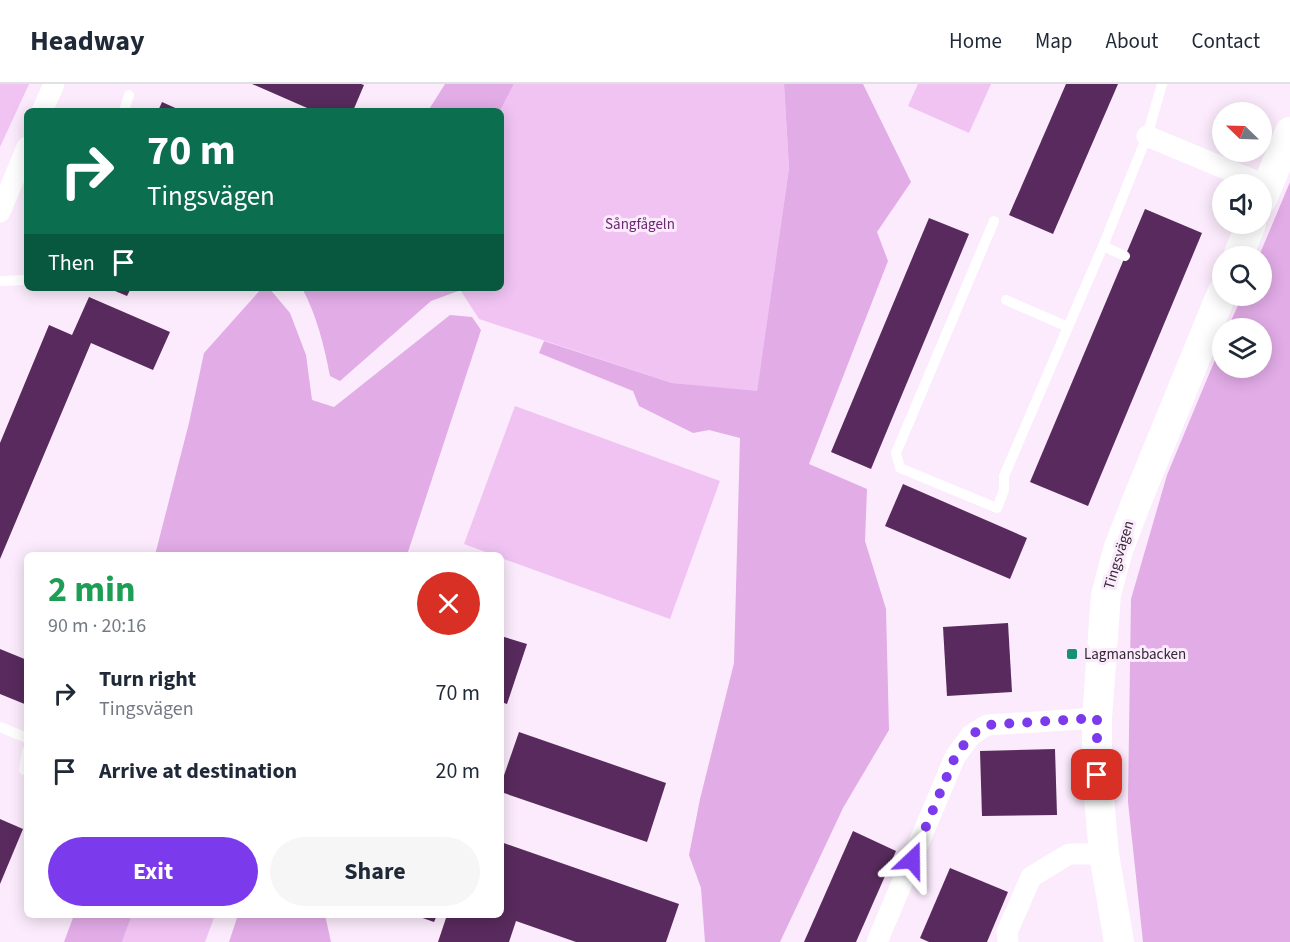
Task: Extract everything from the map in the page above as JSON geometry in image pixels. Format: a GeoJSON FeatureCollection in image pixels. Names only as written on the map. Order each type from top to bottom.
{"type":"FeatureCollection","features":[{"type":"Feature","properties":{"kind":"street"},"geometry":{"type":"LineString","coordinates":[[43,108],[54,84]]}},
{"type":"Feature","properties":{"kind":"street"},"geometry":{"type":"LineString","coordinates":[[1272,174],[1290,132]]}},
{"type":"Feature","properties":{"kind":"street"},"geometry":{"type":"LineString","coordinates":[[1147,136],[1226,174]]}},
{"type":"Feature","properties":{"kind":"street"},"geometry":{"type":"LineString","coordinates":[[0,212],[24,154]]}},
{"type":"Feature","properties":{"kind":"street","name":"Tingsvägen"},"geometry":{"type":"LineString","coordinates":[[1119,942],[1104,854],[1098,800],[1097,718],[1106,595],[1118,550],[1217,306]]}},
{"type":"Feature","properties":{"kind":"street"},"geometry":{"type":"LineString","coordinates":[[877,942],[955,757],[971,735],[987,725],[1097,718]]}},
{"type":"Feature","properties":{"kind":"street"},"geometry":{"type":"LineString","coordinates":[[1005,939],[1031,877],[1069,854],[1104,854]]}},
{"type":"Feature","properties":{"kind":"lane"},"geometry":{"type":"LineString","coordinates":[[994,221],[896,453],[900,468],[997,508],[1004,490],[1004,476],[1103,246],[1147,136],[1162,84]]}},
{"type":"Feature","properties":{"kind":"lane"},"geometry":{"type":"LineString","coordinates":[[125,108],[129,95]]}},
{"type":"Feature","properties":{"kind":"lane"},"geometry":{"type":"LineString","coordinates":[[1103,246],[1125,256]]}},
{"type":"Feature","properties":{"kind":"lane"},"geometry":{"type":"LineString","coordinates":[[0,281],[24,280]]}},
{"type":"Feature","properties":{"kind":"lane"},"geometry":{"type":"LineString","coordinates":[[1006,300],[1068,327]]}},
{"type":"Feature","properties":{"kind":"lane"},"geometry":{"type":"LineString","coordinates":[[0,727],[24,737]]}},
{"type":"Feature","properties":{"kind":"green space"},"geometry":{"type":"Polygon","coordinates":[[[0,84],[29,84],[0,147],[0,84]]]}},
{"type":"Feature","properties":{"kind":"green space","name":"Sångfågeln"},"geometry":{"type":"Polygon","coordinates":[[[514,84],[784,84],[789,168],[757,392],[672,383],[479,319],[461,291],[504,291],[504,108],[502,108],[514,84]]]}},
{"type":"Feature","properties":{"kind":"green space"},"geometry":{"type":"Polygon","coordinates":[[[918,84],[991,84],[969,133],[908,106],[918,84]]]}},
{"type":"Feature","properties":{"kind":"green space"},"geometry":{"type":"Polygon","coordinates":[[[515,406],[720,481],[670,619],[504,559],[504,552],[486,552],[464,544],[515,406]]]}},
{"type":"Feature","properties":{"kind":"green space"},"geometry":{"type":"Polygon","coordinates":[[[131,918],[214,918],[205,942],[122,942],[131,918]]]}},
{"type":"Feature","properties":{"kind":"shaded area"},"geometry":{"type":"Polygon","coordinates":[[[445,84],[514,84],[502,108],[430,108],[445,84]]]}},
{"type":"Feature","properties":{"kind":"shaded area"},"geometry":{"type":"Polygon","coordinates":[[[784,84],[863,84],[911,182],[877,232],[888,261],[809,464],[867,489],[865,541],[886,609],[889,730],[843,808],[780,942],[705,942],[701,888],[689,855],[700,799],[734,663],[740,438],[709,430],[693,433],[639,406],[633,391],[539,353],[544,341],[672,383],[757,391],[789,168],[784,84]]]}},
{"type":"Feature","properties":{"kind":"shaded area"},"geometry":{"type":"Polygon","coordinates":[[[1290,182],[1290,942],[1143,942],[1128,802],[1131,599],[1167,475],[1212,367],[1212,378],[1272,378],[1272,318],[1232,318],[1238,306],[1272,306],[1272,246],[1263,246],[1268,234],[1272,234],[1272,225],[1290,182]]]}},
{"type":"Feature","properties":{"kind":"shaded area"},"geometry":{"type":"Polygon","coordinates":[[[259,291],[272,291],[290,313],[306,355],[312,400],[334,407],[450,315],[472,317],[481,330],[408,552],[156,552],[189,423],[204,353],[259,291]]]}},
{"type":"Feature","properties":{"kind":"shaded area"},"geometry":{"type":"Polygon","coordinates":[[[303,291],[458,291],[431,301],[340,381],[330,376],[312,309],[303,291]]]}},
{"type":"Feature","properties":{"kind":"shaded area"},"geometry":{"type":"Polygon","coordinates":[[[73,918],[131,918],[122,942],[64,942],[73,918]]]}},
{"type":"Feature","properties":{"kind":"shaded area"},"geometry":{"type":"Polygon","coordinates":[[[237,918],[326,918],[331,942],[229,942],[237,918]]]}},
{"type":"Feature","properties":{"kind":"building"},"geometry":{"type":"Polygon","coordinates":[[[252,84],[364,85],[354,108],[307,108],[252,84]]]}},
{"type":"Feature","properties":{"kind":"building"},"geometry":{"type":"Polygon","coordinates":[[[1066,84],[1118,84],[1053,234],[1009,215],[1066,84]]]}},
{"type":"Feature","properties":{"kind":"building"},"geometry":{"type":"Polygon","coordinates":[[[162,102],[175,108],[159,108],[162,102]]]}},
{"type":"Feature","properties":{"kind":"building"},"geometry":{"type":"Polygon","coordinates":[[[1145,209],[1202,233],[1088,506],[1030,482],[1145,209]]]}},
{"type":"Feature","properties":{"kind":"building"},"geometry":{"type":"Polygon","coordinates":[[[929,218],[969,234],[871,469],[831,452],[929,218]]]}},
{"type":"Feature","properties":{"kind":"building"},"geometry":{"type":"Polygon","coordinates":[[[115,291],[130,291],[127,296],[115,291]]]}},
{"type":"Feature","properties":{"kind":"building"},"geometry":{"type":"Polygon","coordinates":[[[89,297],[170,332],[153,370],[91,343],[0,559],[0,443],[49,325],[72,335],[89,297]]]}},
{"type":"Feature","properties":{"kind":"building"},"geometry":{"type":"Polygon","coordinates":[[[903,484],[1027,538],[1010,579],[885,526],[903,484]]]}},
{"type":"Feature","properties":{"kind":"building"},"geometry":{"type":"Polygon","coordinates":[[[1008,623],[1012,692],[947,696],[943,627],[1008,623]]]}},
{"type":"Feature","properties":{"kind":"building"},"geometry":{"type":"Polygon","coordinates":[[[504,637],[527,644],[507,704],[504,703],[504,637]]]}},
{"type":"Feature","properties":{"kind":"building"},"geometry":{"type":"Polygon","coordinates":[[[0,649],[24,659],[24,704],[0,694],[0,649]]]}},
{"type":"Feature","properties":{"kind":"building"},"geometry":{"type":"Polygon","coordinates":[[[519,732],[666,783],[647,842],[504,793],[504,775],[519,732]]]}},
{"type":"Feature","properties":{"kind":"building"},"geometry":{"type":"Polygon","coordinates":[[[1055,749],[1057,815],[982,816],[980,751],[1055,749]]]}},
{"type":"Feature","properties":{"kind":"building"},"geometry":{"type":"Polygon","coordinates":[[[0,819],[23,829],[0,884],[0,819]]]}},
{"type":"Feature","properties":{"kind":"building"},"geometry":{"type":"Polygon","coordinates":[[[853,831],[896,851],[856,942],[804,942],[853,831]]]}},
{"type":"Feature","properties":{"kind":"building"},"geometry":{"type":"Polygon","coordinates":[[[504,843],[679,904],[666,942],[576,942],[516,921],[509,942],[438,942],[446,918],[504,918],[504,843]]]}},
{"type":"Feature","properties":{"kind":"building"},"geometry":{"type":"Polygon","coordinates":[[[950,868],[1008,892],[987,942],[929,942],[920,938],[950,868]]]}},
{"type":"Feature","properties":{"kind":"building"},"geometry":{"type":"Polygon","coordinates":[[[423,918],[436,918],[434,922],[423,918]]]}},
{"type":"Feature","properties":{"kind":"place","name":"Lagmansbacken"},"geometry":{"type":"Point","coordinates":[1072,654]}},
{"type":"Feature","properties":{"kind":"route"},"geometry":{"type":"LineString","coordinates":[[912,860],[955,757],[971,735],[987,725],[1097,718],[1097,775]]}}]}
